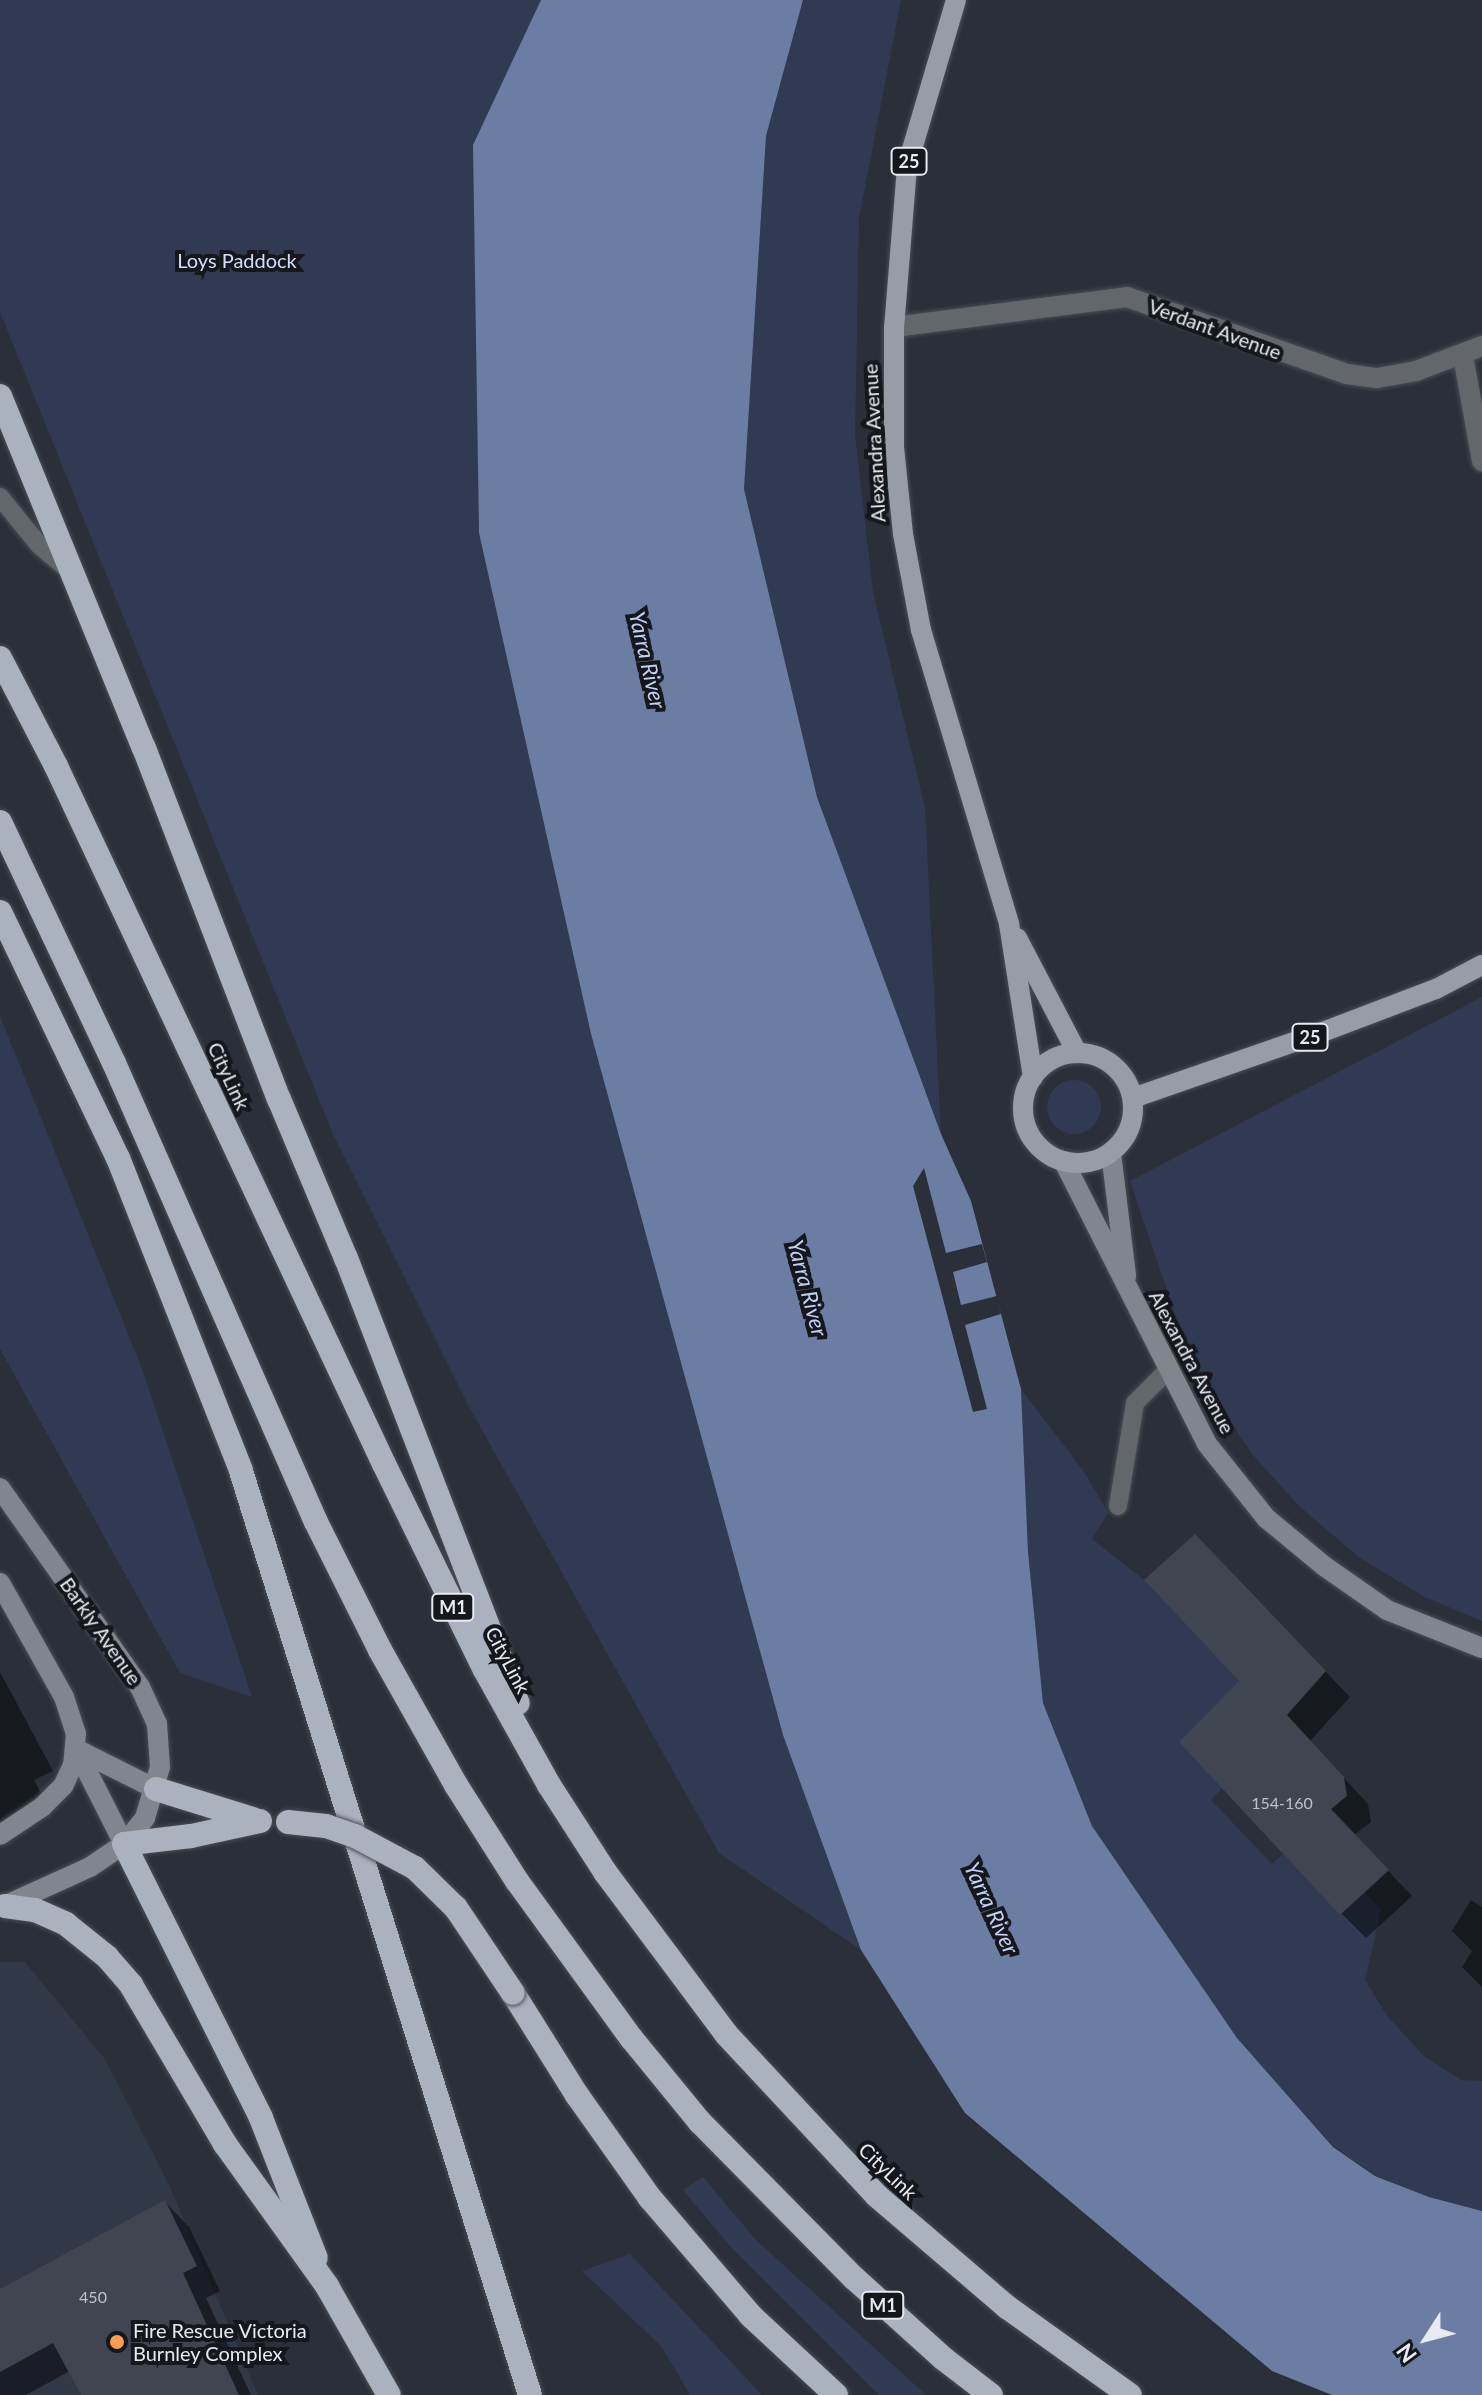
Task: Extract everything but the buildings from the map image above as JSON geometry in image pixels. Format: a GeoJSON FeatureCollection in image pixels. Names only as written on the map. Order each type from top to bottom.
{"type":"FeatureCollection","features":[{"type":"Feature","properties":{"kind":"highway"},"geometry":{"type":"LineString","coordinates":[[0,396],[73,573],[273,1085],[346,1258],[549,1785]]}},
{"type":"Feature","properties":{"kind":"highway","name":"CityLink"},"geometry":{"type":"LineString","coordinates":[[0,658],[56,766],[423,1545],[485,1670],[549,1785],[605,1872],[686,1985],[820,2138],[877,2196],[1007,2307],[1130,2395]]}},
{"type":"Feature","properties":{"kind":"highway","name":"M1"},"geometry":{"type":"LineString","coordinates":[[0,822],[121,1077],[316,1522],[380,1650],[486,1833],[606,2004],[700,2122],[854,2278],[944,2359],[991,2395]]}},
{"type":"Feature","properties":{"kind":"highway"},"geometry":{"type":"LineString","coordinates":[[0,912],[118,1158],[241,1471],[530,2395]]}},
{"type":"Feature","properties":{"kind":"highway"},"geometry":{"type":"LineString","coordinates":[[156,1789],[176,1798],[260,1821],[326,1826],[355,1836],[415,1868],[456,1908],[577,2095],[650,2198],[751,2316],[836,2395]]}},
{"type":"Feature","properties":{"kind":"highway"},"geometry":{"type":"LineString","coordinates":[[260,1821],[191,1836],[124,1844],[261,2118],[327,2286]]}},
{"type":"Feature","properties":{"kind":"highway"},"geometry":{"type":"LineString","coordinates":[[2,1907],[35,1910],[58,1919],[85,1937],[121,1971],[150,2013],[248,2180],[327,2286],[389,2395]]}},
{"type":"Feature","properties":{"kind":"main road","name":"Alexandra Avenue"},"geometry":{"type":"LineString","coordinates":[[956,0],[907,167],[894,327],[894,447],[903,534],[921,630],[1009,924],[1033,1077]]}},
{"type":"Feature","properties":{"kind":"main road","name":"Alexandra Avenue"},"geometry":{"type":"LineString","coordinates":[[1009,924],[1077,1053]]}},
{"type":"Feature","properties":{"kind":"main road","name":"25"},"geometry":{"type":"LineString","coordinates":[[1133,1098],[1436,989],[1482,965]]}},
{"type":"Feature","properties":{"kind":"main road"},"geometry":{"type":"LineString","coordinates":[[1033,1077],[1046,1063],[1063,1055],[1077,1053],[1101,1057],[1116,1067],[1133,1098],[1130,1129],[1111,1153],[1081,1164],[1064,1162]]}},
{"type":"Feature","properties":{"kind":"main road","name":"25"},"geometry":{"type":"LineString","coordinates":[[1033,1077],[1024,1101],[1026,1127],[1048,1154],[1064,1162]]}},
{"type":"Feature","properties":{"kind":"main road","name":"Alexandra Avenue"},"geometry":{"type":"LineString","coordinates":[[1111,1153],[1127,1291]]}},
{"type":"Feature","properties":{"kind":"main road","name":"Alexandra Avenue"},"geometry":{"type":"LineString","coordinates":[[1064,1162],[1167,1371],[1207,1444],[1266,1518],[1324,1566],[1387,1610],[1482,1648]]}},
{"type":"Feature","properties":{"kind":"main road","name":"Barkly Avenue"},"geometry":{"type":"LineString","coordinates":[[0,1488],[113,1645],[147,1701],[159,1733],[156,1789],[145,1818],[124,1844],[90,1867],[2,1907]]}},
{"type":"Feature","properties":{"kind":"main road"},"geometry":{"type":"LineString","coordinates":[[0,1583],[73,1716],[76,1749],[71,1772],[57,1793],[0,1835]]}},
{"type":"Feature","properties":{"kind":"main road"},"geometry":{"type":"LineString","coordinates":[[76,1749],[156,1789]]}},
{"type":"Feature","properties":{"kind":"main road"},"geometry":{"type":"LineString","coordinates":[[76,1749],[124,1844]]}},
{"type":"Feature","properties":{"kind":"street","name":"Verdant Avenue"},"geometry":{"type":"LineString","coordinates":[[894,327],[1127,297],[1347,374],[1377,378],[1416,371],[1463,356],[1482,346]]}},
{"type":"Feature","properties":{"kind":"street"},"geometry":{"type":"LineString","coordinates":[[1463,356],[1482,461]]}},
{"type":"Feature","properties":{"kind":"lane"},"geometry":{"type":"LineString","coordinates":[[0,497],[39,545],[73,573]]}},
{"type":"Feature","properties":{"kind":"lane"},"geometry":{"type":"LineString","coordinates":[[1118,1506],[1135,1403],[1167,1371]]}},
{"type":"Feature","properties":{"kind":"shaded area"},"geometry":{"type":"Polygon","coordinates":[[[0,1962],[25,1962],[105,2059],[171,2189],[258,2395],[0,2395],[0,1962]]]}},
{"type":"Feature","properties":{"kind":"green space","name":"Loys Paddock"},"geometry":{"type":"Polygon","coordinates":[[[0,0],[541,0],[474,145],[479,533],[591,1034],[783,1735],[861,1950],[719,1853],[468,1405],[332,1132],[0,312],[0,0]]]}},
{"type":"Feature","properties":{"kind":"green space"},"geometry":{"type":"Polygon","coordinates":[[[803,0],[901,0],[859,218],[855,435],[873,592],[925,808],[941,1134],[817,797],[744,489],[766,136],[803,0]]]}},
{"type":"Feature","properties":{"kind":"green space"},"geometry":{"type":"Polygon","coordinates":[[[1482,997],[1482,1621],[1425,1597],[1360,1558],[1299,1506],[1253,1455],[1212,1395],[1181,1332],[1130,1181],[1482,997]]]}},
{"type":"Feature","properties":{"kind":"green space"},"geometry":{"type":"Polygon","coordinates":[[[0,1016],[141,1366],[252,1697],[180,1673],[0,1349],[0,1016]]]}},
{"type":"Feature","properties":{"kind":"green space"},"geometry":{"type":"Polygon","coordinates":[[[1074,1080],[1093,1088],[1101,1107],[1093,1126],[1074,1134],[1055,1126],[1047,1107],[1055,1088],[1074,1080]]]}},
{"type":"Feature","properties":{"kind":"green space"},"geometry":{"type":"Polygon","coordinates":[[[1021,1389],[1085,1473],[1108,1513],[1092,1539],[1144,1580],[1239,1681],[1222,1788],[1211,1800],[1272,1864],[1283,1854],[1319,1891],[1365,1891],[1381,1910],[1365,1980],[1387,2016],[1424,2056],[1461,2080],[1482,2081],[1482,2211],[1429,2197],[1375,2175],[1333,2146],[1237,2038],[1092,1826],[1043,1703],[1028,1552],[1021,1389]]]}},
{"type":"Feature","properties":{"kind":"green space"},"geometry":{"type":"Polygon","coordinates":[[[703,2177],[756,2240],[926,2395],[879,2395],[729,2245],[683,2190],[703,2177]]]}},
{"type":"Feature","properties":{"kind":"green space"},"geometry":{"type":"Polygon","coordinates":[[[630,2254],[762,2395],[690,2395],[662,2347],[582,2271],[630,2254]]]}},
{"type":"Feature","properties":{"kind":"water","name":"Yarra River"},"geometry":{"type":"Polygon","coordinates":[[[541,0],[803,0],[766,136],[744,489],[817,797],[941,1134],[971,1201],[1021,1389],[1028,1552],[1043,1703],[1092,1826],[1237,2038],[1333,2147],[1375,2176],[1429,2197],[1482,2211],[1482,2395],[1332,2395],[1272,2371],[965,2113],[861,1950],[783,1735],[591,1034],[479,533],[473,145],[541,0]]]}},
{"type":"Feature","properties":{"kind":"pier"},"geometry":{"type":"Polygon","coordinates":[[[924,1168],[946,1253],[982,1244],[987,1262],[953,1272],[961,1305],[997,1296],[1001,1314],[965,1325],[987,1409],[973,1412],[913,1186],[924,1168]]]}},
{"type":"Feature","properties":{"kind":"place","name":"Fire Rescue Victoria Burnley Complex"},"geometry":{"type":"Point","coordinates":[117,2342]}}]}
